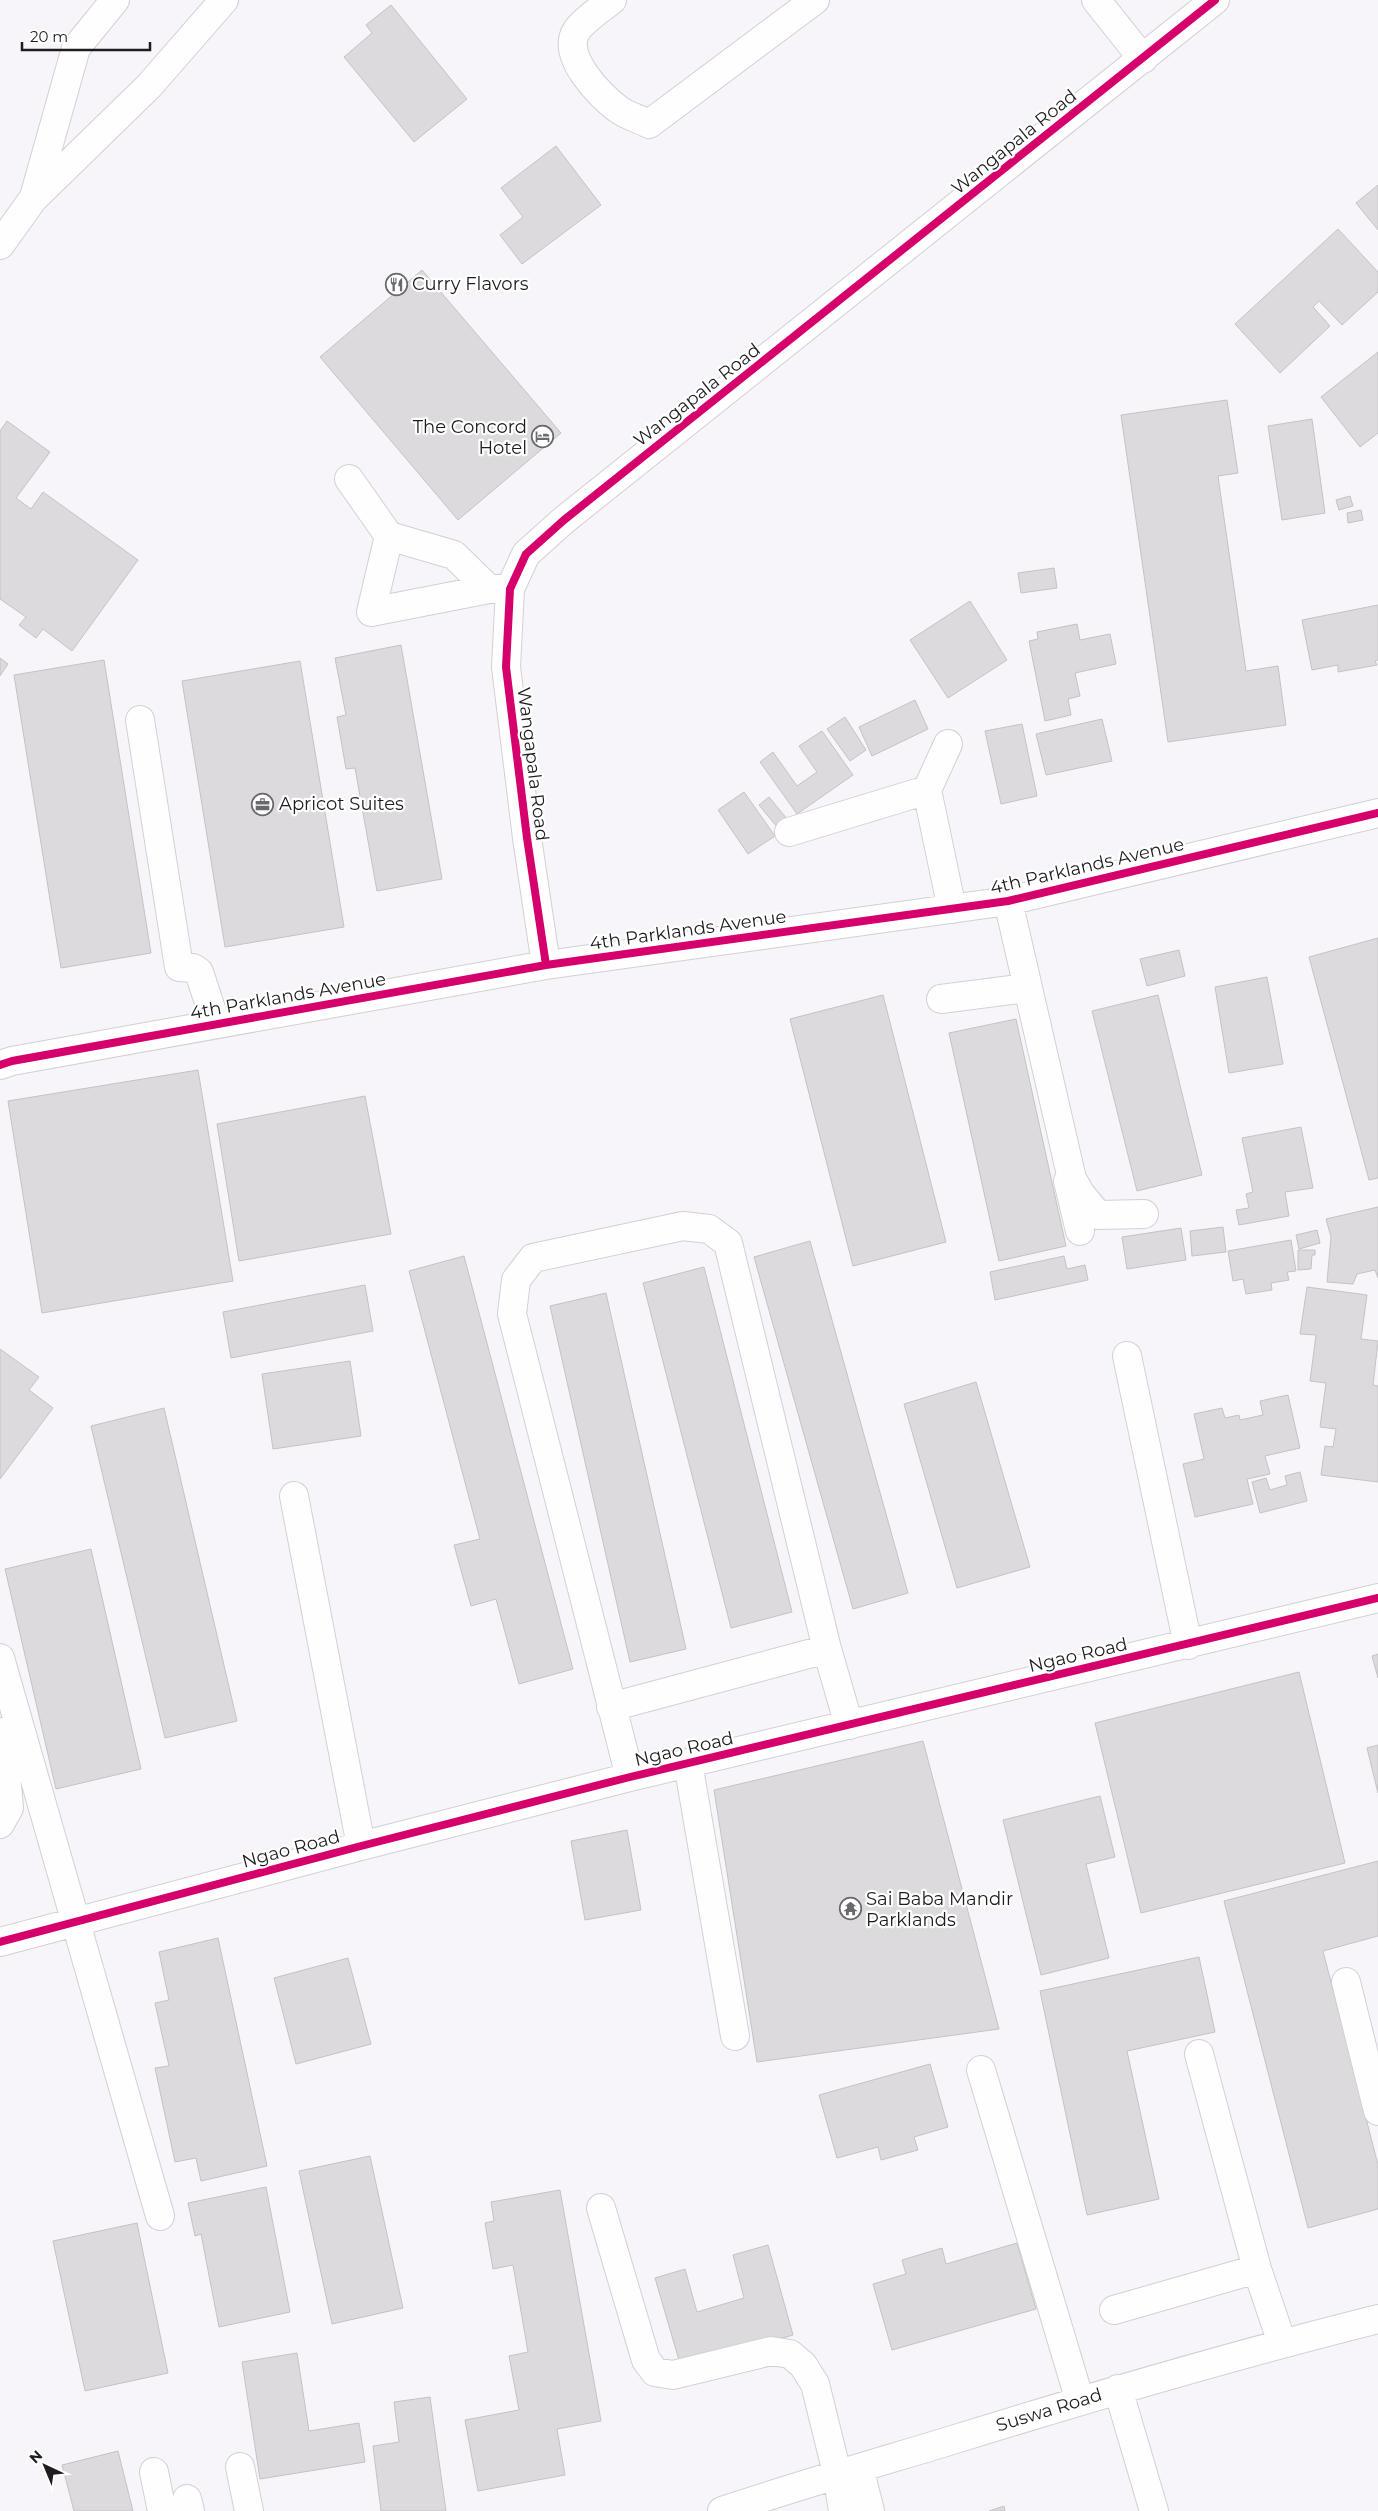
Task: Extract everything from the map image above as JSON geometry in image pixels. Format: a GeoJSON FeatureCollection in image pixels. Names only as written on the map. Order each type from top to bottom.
{"type":"FeatureCollection","features":[{"type":"Feature","properties":{"kind":"street"},"geometry":{"type":"LineString","coordinates":[[34,198],[76,48],[115,0]]}},
{"type":"Feature","properties":{"kind":"street"},"geometry":{"type":"LineString","coordinates":[[0,245],[34,198],[150,86],[224,0]]}},
{"type":"Feature","properties":{"kind":"street"},"geometry":{"type":"LineString","coordinates":[[612,0],[576,30],[573,44],[577,64],[590,82],[619,110],[650,124],[815,0]]}},
{"type":"Feature","properties":{"kind":"street"},"geometry":{"type":"LineString","coordinates":[[1096,0],[1143,59]]}},
{"type":"Feature","properties":{"kind":"street","name":"Wangapala Road"},"geometry":{"type":"LineString","coordinates":[[546,966],[526,838],[506,667],[500,589],[526,554],[564,520],[1215,0]]}},
{"type":"Feature","properties":{"kind":"street"},"geometry":{"type":"LineString","coordinates":[[349,480],[389,536],[454,555],[500,589]]}},
{"type":"Feature","properties":{"kind":"street"},"geometry":{"type":"LineString","coordinates":[[389,536],[371,612],[500,589]]}},
{"type":"Feature","properties":{"kind":"street"},"geometry":{"type":"LineString","coordinates":[[140,720],[179,967],[193,968],[199,972],[216,1024]]}},
{"type":"Feature","properties":{"kind":"street"},"geometry":{"type":"LineString","coordinates":[[948,744],[927,790],[952,909]]}},
{"type":"Feature","properties":{"kind":"street"},"geometry":{"type":"LineString","coordinates":[[789,832],[927,790]]}},
{"type":"Feature","properties":{"kind":"street","name":"4th Parklands Avenue"},"geometry":{"type":"LineString","coordinates":[[0,1065],[12,1061],[216,1024],[546,966],[997,903],[1378,813]]}},
{"type":"Feature","properties":{"kind":"street"},"geometry":{"type":"LineString","coordinates":[[997,903],[1080,1231]]}},
{"type":"Feature","properties":{"kind":"street"},"geometry":{"type":"LineString","coordinates":[[997,903],[1072,1179],[1080,1193],[1098,1215],[1144,1214]]}},
{"type":"Feature","properties":{"kind":"street"},"geometry":{"type":"LineString","coordinates":[[941,999],[1019,989]]}},
{"type":"Feature","properties":{"kind":"street"},"geometry":{"type":"LineString","coordinates":[[630,1777],[512,1314],[516,1280],[533,1258],[683,1226],[709,1229],[728,1243],[827,1649],[849,1725]]}},
{"type":"Feature","properties":{"kind":"street"},"geometry":{"type":"LineString","coordinates":[[1127,1356],[1188,1644]]}},
{"type":"Feature","properties":{"kind":"street"},"geometry":{"type":"LineString","coordinates":[[294,1496],[361,1846]]}},
{"type":"Feature","properties":{"kind":"street","name":"Ngao Road"},"geometry":{"type":"LineString","coordinates":[[0,1942],[630,1777],[1378,1598]]}},
{"type":"Feature","properties":{"kind":"street"},"geometry":{"type":"LineString","coordinates":[[611,1707],[827,1649]]}},
{"type":"Feature","properties":{"kind":"street"},"geometry":{"type":"LineString","coordinates":[[0,1658],[160,2216]]}},
{"type":"Feature","properties":{"kind":"street"},"geometry":{"type":"LineString","coordinates":[[0,1824],[9,1808],[2,1732]]}},
{"type":"Feature","properties":{"kind":"street"},"geometry":{"type":"LineString","coordinates":[[688,1763],[735,2036]]}},
{"type":"Feature","properties":{"kind":"street"},"geometry":{"type":"LineString","coordinates":[[1346,1982],[1378,2111]]}},
{"type":"Feature","properties":{"kind":"street"},"geometry":{"type":"LineString","coordinates":[[1199,2054],[1257,2269],[1282,2343]]}},
{"type":"Feature","properties":{"kind":"street"},"geometry":{"type":"LineString","coordinates":[[981,2070],[1080,2401]]}},
{"type":"Feature","properties":{"kind":"street"},"geometry":{"type":"LineString","coordinates":[[601,2208],[646,2360],[655,2372],[672,2375],[771,2351],[790,2354],[803,2365],[815,2384],[848,2471],[870,2511]]}},
{"type":"Feature","properties":{"kind":"street"},"geometry":{"type":"LineString","coordinates":[[1114,2310],[1257,2269]]}},
{"type":"Feature","properties":{"kind":"street","name":"Suswa Road"},"geometry":{"type":"LineString","coordinates":[[722,2511],[1118,2389],[1282,2343],[1378,2319]]}},
{"type":"Feature","properties":{"kind":"street"},"geometry":{"type":"LineString","coordinates":[[1118,2389],[1154,2511]]}},
{"type":"Feature","properties":{"kind":"street"},"geometry":{"type":"LineString","coordinates":[[240,2467],[249,2511]]}},
{"type":"Feature","properties":{"kind":"street"},"geometry":{"type":"LineString","coordinates":[[843,2511],[848,2471]]}},
{"type":"Feature","properties":{"kind":"street"},"geometry":{"type":"LineString","coordinates":[[154,2472],[162,2511]]}},
{"type":"Feature","properties":{"kind":"building"},"geometry":{"type":"Polygon","coordinates":[[[391,5],[467,99],[414,142],[344,57],[372,33],[366,25],[391,5]]]}},
{"type":"Feature","properties":{"kind":"building"},"geometry":{"type":"Polygon","coordinates":[[[556,146],[601,205],[522,264],[500,235],[523,217],[501,188],[556,146]]]}},
{"type":"Feature","properties":{"kind":"building"},"geometry":{"type":"Polygon","coordinates":[[[1378,185],[1378,230],[1356,203],[1378,185]]]}},
{"type":"Feature","properties":{"kind":"building"},"geometry":{"type":"Polygon","coordinates":[[[1338,229],[1378,272],[1378,292],[1342,325],[1319,301],[1313,307],[1330,326],[1280,373],[1235,324],[1338,229]]]}},
{"type":"Feature","properties":{"kind":"building"},"geometry":{"type":"Polygon","coordinates":[[[422,270],[561,433],[458,520],[320,357],[422,270]]]}},
{"type":"Feature","properties":{"kind":"building"},"geometry":{"type":"Polygon","coordinates":[[[1378,352],[1378,433],[1360,447],[1321,397],[1378,352]]]}},
{"type":"Feature","properties":{"kind":"building"},"geometry":{"type":"Polygon","coordinates":[[[1227,400],[1238,473],[1218,476],[1246,671],[1278,666],[1286,725],[1168,742],[1121,415],[1227,400]]]}},
{"type":"Feature","properties":{"kind":"building"},"geometry":{"type":"Polygon","coordinates":[[[1312,419],[1325,513],[1282,520],[1268,426],[1312,419]]]}},
{"type":"Feature","properties":{"kind":"building"},"geometry":{"type":"Polygon","coordinates":[[[7,421],[50,452],[16,498],[31,509],[43,492],[138,560],[72,651],[43,629],[36,638],[19,625],[26,617],[0,599],[0,431],[7,421]]]}},
{"type":"Feature","properties":{"kind":"building"},"geometry":{"type":"Polygon","coordinates":[[[1350,496],[1353,506],[1339,510],[1336,500],[1350,496]]]}},
{"type":"Feature","properties":{"kind":"building"},"geometry":{"type":"Polygon","coordinates":[[[1361,510],[1363,520],[1348,523],[1347,513],[1361,510]]]}},
{"type":"Feature","properties":{"kind":"building"},"geometry":{"type":"Polygon","coordinates":[[[1054,568],[1057,588],[1021,593],[1018,573],[1054,568]]]}},
{"type":"Feature","properties":{"kind":"building"},"geometry":{"type":"Polygon","coordinates":[[[970,601],[1007,660],[948,698],[910,640],[970,601]]]}},
{"type":"Feature","properties":{"kind":"building"},"geometry":{"type":"Polygon","coordinates":[[[1378,605],[1378,660],[1375,661],[1377,665],[1338,672],[1338,665],[1312,670],[1302,620],[1378,605]]]}},
{"type":"Feature","properties":{"kind":"building"},"geometry":{"type":"Polygon","coordinates":[[[1077,624],[1080,640],[1110,634],[1116,664],[1075,673],[1080,696],[1068,699],[1071,715],[1045,721],[1029,641],[1038,639],[1037,632],[1077,624]]]}},
{"type":"Feature","properties":{"kind":"building"},"geometry":{"type":"Polygon","coordinates":[[[401,645],[442,879],[377,891],[355,768],[346,769],[337,717],[346,715],[335,658],[401,645]]]}},
{"type":"Feature","properties":{"kind":"building"},"geometry":{"type":"Polygon","coordinates":[[[0,658],[8,664],[0,676],[0,658]]]}},
{"type":"Feature","properties":{"kind":"building"},"geometry":{"type":"Polygon","coordinates":[[[104,660],[151,953],[61,968],[14,675],[104,660]]]}},
{"type":"Feature","properties":{"kind":"building","name":"Apricot Suites"},"geometry":{"type":"Polygon","coordinates":[[[300,661],[344,927],[225,947],[182,681],[300,661]]]}},
{"type":"Feature","properties":{"kind":"building"},"geometry":{"type":"Polygon","coordinates":[[[915,700],[928,729],[872,756],[859,727],[915,700]]]}},
{"type":"Feature","properties":{"kind":"building"},"geometry":{"type":"Polygon","coordinates":[[[845,717],[866,750],[850,761],[827,729],[845,717]]]}},
{"type":"Feature","properties":{"kind":"building"},"geometry":{"type":"Polygon","coordinates":[[[1102,719],[1112,761],[1046,775],[1036,734],[1102,719]]]}},
{"type":"Feature","properties":{"kind":"building"},"geometry":{"type":"Polygon","coordinates":[[[1022,724],[1037,796],[1001,804],[985,731],[1022,724]]]}},
{"type":"Feature","properties":{"kind":"building"},"geometry":{"type":"Polygon","coordinates":[[[822,731],[853,775],[797,814],[760,762],[773,752],[797,786],[817,772],[799,746],[822,731]]]}},
{"type":"Feature","properties":{"kind":"building"},"geometry":{"type":"Polygon","coordinates":[[[744,792],[775,836],[748,854],[718,810],[744,792]]]}},
{"type":"Feature","properties":{"kind":"building"},"geometry":{"type":"Polygon","coordinates":[[[769,797],[792,825],[782,833],[759,805],[769,797]]]}},
{"type":"Feature","properties":{"kind":"building"},"geometry":{"type":"Polygon","coordinates":[[[1378,938],[1378,1178],[1369,1180],[1309,957],[1378,938]]]}},
{"type":"Feature","properties":{"kind":"building"},"geometry":{"type":"Polygon","coordinates":[[[1179,950],[1185,976],[1147,986],[1140,959],[1179,950]]]}},
{"type":"Feature","properties":{"kind":"building"},"geometry":{"type":"Polygon","coordinates":[[[1267,977],[1283,1064],[1229,1073],[1215,987],[1267,977]]]}},
{"type":"Feature","properties":{"kind":"building"},"geometry":{"type":"Polygon","coordinates":[[[883,995],[946,1242],[853,1266],[790,1019],[883,995]]]}},
{"type":"Feature","properties":{"kind":"building"},"geometry":{"type":"Polygon","coordinates":[[[1158,995],[1202,1175],[1137,1191],[1092,1011],[1158,995]]]}},
{"type":"Feature","properties":{"kind":"building"},"geometry":{"type":"Polygon","coordinates":[[[1016,1019],[1066,1246],[999,1261],[949,1033],[1016,1019]]]}},
{"type":"Feature","properties":{"kind":"building"},"geometry":{"type":"Polygon","coordinates":[[[198,1070],[233,1281],[42,1313],[8,1101],[198,1070]]]}},
{"type":"Feature","properties":{"kind":"building"},"geometry":{"type":"Polygon","coordinates":[[[365,1096],[391,1234],[239,1261],[217,1124],[365,1096]]]}},
{"type":"Feature","properties":{"kind":"building"},"geometry":{"type":"Polygon","coordinates":[[[1301,1127],[1313,1188],[1285,1192],[1289,1216],[1239,1225],[1236,1210],[1249,1208],[1246,1194],[1253,1192],[1242,1138],[1301,1127]]]}},
{"type":"Feature","properties":{"kind":"building"},"geometry":{"type":"Polygon","coordinates":[[[1378,1207],[1378,1278],[1375,1270],[1357,1274],[1353,1284],[1327,1282],[1331,1237],[1326,1219],[1378,1207]]]}},
{"type":"Feature","properties":{"kind":"building"},"geometry":{"type":"Polygon","coordinates":[[[1223,1227],[1226,1252],[1192,1256],[1190,1231],[1223,1227]]]}},
{"type":"Feature","properties":{"kind":"building"},"geometry":{"type":"Polygon","coordinates":[[[1181,1228],[1186,1260],[1127,1269],[1122,1237],[1181,1228]]]}},
{"type":"Feature","properties":{"kind":"building"},"geometry":{"type":"Polygon","coordinates":[[[1317,1230],[1320,1243],[1299,1249],[1296,1235],[1317,1230]]]}},
{"type":"Feature","properties":{"kind":"building"},"geometry":{"type":"Polygon","coordinates":[[[1291,1240],[1296,1271],[1287,1272],[1289,1280],[1271,1283],[1272,1290],[1246,1294],[1243,1279],[1233,1281],[1228,1251],[1291,1240]]]}},
{"type":"Feature","properties":{"kind":"building"},"geometry":{"type":"Polygon","coordinates":[[[810,1241],[908,1593],[853,1609],[754,1257],[810,1241]]]}},
{"type":"Feature","properties":{"kind":"building"},"geometry":{"type":"Polygon","coordinates":[[[1298,1250],[1315,1250],[1315,1255],[1312,1255],[1311,1269],[1298,1270],[1298,1250]]]}},
{"type":"Feature","properties":{"kind":"building"},"geometry":{"type":"Polygon","coordinates":[[[464,1256],[573,1669],[519,1684],[496,1599],[471,1606],[454,1545],[480,1539],[409,1271],[464,1256]]]}},
{"type":"Feature","properties":{"kind":"building"},"geometry":{"type":"Polygon","coordinates":[[[1064,1256],[1067,1269],[1085,1265],[1088,1280],[995,1300],[990,1272],[1064,1256]]]}},
{"type":"Feature","properties":{"kind":"building"},"geometry":{"type":"Polygon","coordinates":[[[704,1267],[792,1612],[731,1628],[643,1283],[704,1267]]]}},
{"type":"Feature","properties":{"kind":"building"},"geometry":{"type":"Polygon","coordinates":[[[365,1285],[373,1331],[231,1358],[223,1312],[365,1285]]]}},
{"type":"Feature","properties":{"kind":"building"},"geometry":{"type":"Polygon","coordinates":[[[1307,1287],[1367,1295],[1361,1339],[1378,1341],[1373,1385],[1378,1386],[1378,1482],[1321,1475],[1325,1446],[1333,1447],[1336,1429],[1320,1427],[1326,1383],[1310,1381],[1316,1335],[1300,1334],[1307,1287]]]}},
{"type":"Feature","properties":{"kind":"building"},"geometry":{"type":"Polygon","coordinates":[[[606,1293],[686,1649],[630,1662],[550,1306],[606,1293]]]}},
{"type":"Feature","properties":{"kind":"building"},"geometry":{"type":"Polygon","coordinates":[[[0,1349],[39,1377],[29,1390],[53,1408],[0,1479],[0,1349]]]}},
{"type":"Feature","properties":{"kind":"building"},"geometry":{"type":"Polygon","coordinates":[[[350,1361],[361,1436],[273,1449],[262,1374],[350,1361]]]}},
{"type":"Feature","properties":{"kind":"building"},"geometry":{"type":"Polygon","coordinates":[[[976,1382],[1030,1567],[957,1588],[904,1404],[976,1382]]]}},
{"type":"Feature","properties":{"kind":"building"},"geometry":{"type":"Polygon","coordinates":[[[1288,1395],[1300,1448],[1265,1456],[1270,1474],[1247,1479],[1253,1504],[1195,1517],[1183,1464],[1204,1459],[1194,1414],[1222,1408],[1225,1418],[1239,1415],[1240,1420],[1263,1415],[1260,1401],[1288,1395]]]}},
{"type":"Feature","properties":{"kind":"building"},"geometry":{"type":"Polygon","coordinates":[[[164,1408],[237,1721],[165,1738],[91,1426],[164,1408]]]}},
{"type":"Feature","properties":{"kind":"building"},"geometry":{"type":"Polygon","coordinates":[[[1300,1472],[1307,1501],[1260,1513],[1252,1482],[1266,1478],[1270,1490],[1287,1485],[1285,1476],[1300,1472]]]}},
{"type":"Feature","properties":{"kind":"building"},"geometry":{"type":"Polygon","coordinates":[[[91,1549],[141,1769],[56,1789],[5,1569],[91,1549]]]}},
{"type":"Feature","properties":{"kind":"building"},"geometry":{"type":"Polygon","coordinates":[[[1378,1654],[1378,1678],[1372,1656],[1378,1654]]]}},
{"type":"Feature","properties":{"kind":"building"},"geometry":{"type":"Polygon","coordinates":[[[1299,1672],[1345,1863],[1141,1913],[1095,1723],[1299,1672]]]}},
{"type":"Feature","properties":{"kind":"building","name":"Sai Baba Mandir Parklands"},"geometry":{"type":"Polygon","coordinates":[[[923,1741],[999,2029],[757,2062],[714,1790],[923,1741]]]}},
{"type":"Feature","properties":{"kind":"building"},"geometry":{"type":"Polygon","coordinates":[[[1378,1745],[1378,1793],[1367,1748],[1378,1745]]]}},
{"type":"Feature","properties":{"kind":"building"},"geometry":{"type":"Polygon","coordinates":[[[1100,1796],[1115,1857],[1086,1864],[1109,1958],[1041,1975],[1003,1820],[1100,1796]]]}},
{"type":"Feature","properties":{"kind":"building"},"geometry":{"type":"Polygon","coordinates":[[[627,1830],[641,1910],[585,1920],[571,1841],[627,1830]]]}},
{"type":"Feature","properties":{"kind":"building"},"geometry":{"type":"Polygon","coordinates":[[[1378,1861],[1378,1936],[1323,1951],[1378,2165],[1378,2209],[1308,2228],[1224,1901],[1378,1861]]]}},
{"type":"Feature","properties":{"kind":"building"},"geometry":{"type":"Polygon","coordinates":[[[218,1938],[267,2166],[201,2181],[196,2158],[175,2162],[155,2068],[169,2066],[155,2003],[169,2000],[159,1952],[218,1938]]]}},
{"type":"Feature","properties":{"kind":"building"},"geometry":{"type":"Polygon","coordinates":[[[1199,1957],[1215,2032],[1127,2051],[1159,2199],[1087,2215],[1040,1991],[1199,1957]]]}},
{"type":"Feature","properties":{"kind":"building"},"geometry":{"type":"Polygon","coordinates":[[[348,1958],[371,2044],[296,2064],[274,1978],[348,1958]]]}},
{"type":"Feature","properties":{"kind":"building"},"geometry":{"type":"Polygon","coordinates":[[[930,2064],[948,2127],[914,2137],[918,2150],[881,2160],[878,2147],[837,2158],[819,2095],[930,2064]]]}},
{"type":"Feature","properties":{"kind":"building"},"geometry":{"type":"Polygon","coordinates":[[[370,2156],[403,2308],[332,2324],[299,2171],[370,2156]]]}},
{"type":"Feature","properties":{"kind":"building"},"geometry":{"type":"Polygon","coordinates":[[[266,2187],[290,2312],[219,2327],[201,2234],[195,2236],[188,2203],[266,2187]]]}},
{"type":"Feature","properties":{"kind":"building"},"geometry":{"type":"Polygon","coordinates":[[[560,2190],[601,2421],[557,2429],[565,2475],[478,2491],[465,2420],[519,2410],[509,2356],[528,2352],[513,2265],[493,2269],[485,2223],[494,2221],[491,2202],[560,2190]]]}},
{"type":"Feature","properties":{"kind":"building"},"geometry":{"type":"Polygon","coordinates":[[[137,2223],[168,2373],[85,2391],[53,2241],[137,2223]]]}},
{"type":"Feature","properties":{"kind":"building"},"geometry":{"type":"Polygon","coordinates":[[[1017,2243],[1036,2309],[892,2350],[873,2284],[906,2274],[902,2260],[942,2248],[946,2264],[1017,2243]]]}},
{"type":"Feature","properties":{"kind":"building"},"geometry":{"type":"Polygon","coordinates":[[[768,2245],[793,2335],[681,2367],[655,2278],[685,2269],[697,2312],[744,2298],[733,2255],[768,2245]]]}},
{"type":"Feature","properties":{"kind":"building"},"geometry":{"type":"Polygon","coordinates":[[[297,2353],[309,2431],[359,2423],[365,2462],[260,2479],[242,2362],[297,2353]]]}},
{"type":"Feature","properties":{"kind":"building"},"geometry":{"type":"Polygon","coordinates":[[[430,2397],[446,2511],[381,2511],[373,2446],[399,2442],[394,2402],[430,2397]]]}},
{"type":"Feature","properties":{"kind":"building"},"geometry":{"type":"Polygon","coordinates":[[[118,2451],[133,2511],[74,2511],[62,2465],[118,2451]]]}},
{"type":"Feature","properties":{"kind":"building"},"geometry":{"type":"Polygon","coordinates":[[[1004,2506],[1005,2511],[989,2511],[1004,2506]]]}},
{"type":"Feature","properties":{"kind":"cycle path"},"geometry":{"type":"LineString","coordinates":[[546,965],[527,838],[506,667],[510,589],[526,554],[564,520],[1215,0]]}},
{"type":"Feature","properties":{"kind":"cycle path"},"geometry":{"type":"LineString","coordinates":[[0,1065],[12,1061],[546,965],[1008,901],[1378,813]]}},
{"type":"Feature","properties":{"kind":"cycle path"},"geometry":{"type":"LineString","coordinates":[[0,1942],[630,1777],[1378,1598]]}},
{"type":"Feature","properties":{"kind":"place","name":"Curry Flavors"},"geometry":{"type":"Point","coordinates":[396,284]}},
{"type":"Feature","properties":{"kind":"place","name":"The Concord Hotel"},"geometry":{"type":"Point","coordinates":[543,437]}},
{"type":"Feature","properties":{"kind":"place","name":"Apricot Suites"},"geometry":{"type":"Point","coordinates":[263,804]}},
{"type":"Feature","properties":{"kind":"place","name":"Sai Baba Mandir Parklands"},"geometry":{"type":"Point","coordinates":[850,1909]}}]}
